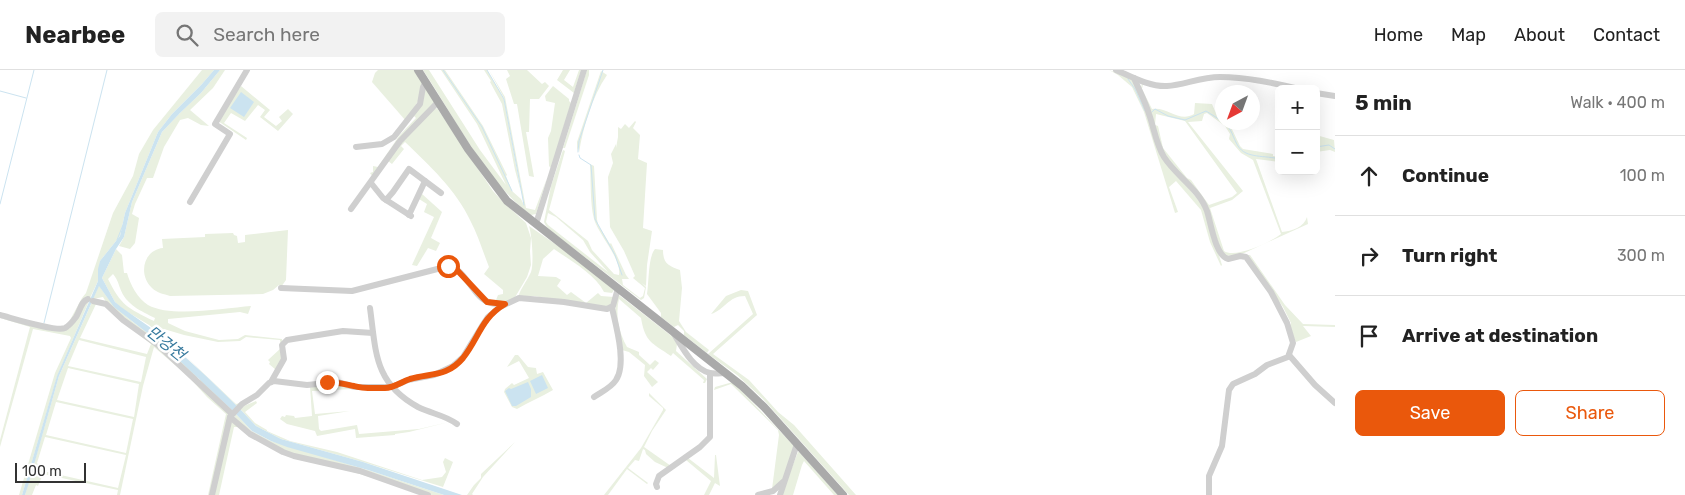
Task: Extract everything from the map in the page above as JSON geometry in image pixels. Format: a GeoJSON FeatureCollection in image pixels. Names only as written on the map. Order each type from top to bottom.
{"type":"FeatureCollection","features":[{"type":"Feature","properties":{"kind":"main road"},"geometry":{"type":"LineString","coordinates":[[418,70],[468,149],[500,194],[519,212],[672,330],[760,402],[843,495]]}},
{"type":"Feature","properties":{"kind":"street"},"geometry":{"type":"LineString","coordinates":[[190,202],[230,134],[214,124],[247,70]]}},
{"type":"Feature","properties":{"kind":"street"},"geometry":{"type":"LineString","coordinates":[[536,224],[584,70]]}},
{"type":"Feature","properties":{"kind":"street"},"geometry":{"type":"LineString","coordinates":[[1116,70],[1134,78],[1161,86],[1200,78],[1220,77],[1262,80],[1283,85]]}},
{"type":"Feature","properties":{"kind":"street"},"geometry":{"type":"LineString","coordinates":[[1134,78],[1148,112],[1159,149],[1205,207],[1221,255],[1228,259],[1240,256],[1246,257],[1271,292],[1287,323],[1292,339],[1293,345],[1285,359],[1267,365],[1255,374],[1233,384],[1229,390],[1222,446],[1209,476],[1209,495]]}},
{"type":"Feature","properties":{"kind":"street"},"geometry":{"type":"LineString","coordinates":[[356,148],[382,144],[394,137],[420,104],[423,87],[426,82]]}},
{"type":"Feature","properties":{"kind":"street"},"geometry":{"type":"LineString","coordinates":[[1320,94],[1335,96]]}},
{"type":"Feature","properties":{"kind":"street"},"geometry":{"type":"LineString","coordinates":[[351,209],[400,141],[438,102]]}},
{"type":"Feature","properties":{"kind":"street"},"geometry":{"type":"LineString","coordinates":[[386,200],[409,169],[441,193]]}},
{"type":"Feature","properties":{"kind":"street"},"geometry":{"type":"LineString","coordinates":[[370,183],[386,200],[410,216],[425,181]]}},
{"type":"Feature","properties":{"kind":"street"},"geometry":{"type":"LineString","coordinates":[[281,288],[352,291],[448,266],[457,270],[487,302],[505,304]]}},
{"type":"Feature","properties":{"kind":"street"},"geometry":{"type":"LineString","coordinates":[[594,397],[613,384],[620,370],[620,354],[612,308],[618,288]]}},
{"type":"Feature","properties":{"kind":"street"},"geometry":{"type":"LineString","coordinates":[[271,382],[307,385],[337,382],[355,387],[392,387],[408,380],[434,376],[454,366],[464,357],[488,317],[505,304],[519,298],[526,297],[603,309],[612,308]]}},
{"type":"Feature","properties":{"kind":"street"},"geometry":{"type":"LineString","coordinates":[[0,315],[45,327],[63,329],[74,320],[84,300],[106,304],[123,320],[158,345],[232,414],[250,434],[294,456],[360,472],[428,495]]}},
{"type":"Feature","properties":{"kind":"street"},"geometry":{"type":"LineString","coordinates":[[370,308],[378,362],[392,387],[413,404],[430,412],[445,416],[457,424]]}},
{"type":"Feature","properties":{"kind":"street"},"geometry":{"type":"LineString","coordinates":[[672,330],[688,357],[705,371],[710,373],[726,373]]}},
{"type":"Feature","properties":{"kind":"street"},"geometry":{"type":"LineString","coordinates":[[212,495],[232,414],[271,382],[284,361],[282,345],[285,341],[336,331],[373,333]]}},
{"type":"Feature","properties":{"kind":"street"},"geometry":{"type":"LineString","coordinates":[[1289,355],[1315,385],[1335,403]]}},
{"type":"Feature","properties":{"kind":"street"},"geometry":{"type":"LineString","coordinates":[[657,487],[658,476],[700,447],[710,437],[710,373]]}},
{"type":"Feature","properties":{"kind":"street"},"geometry":{"type":"LineString","coordinates":[[780,495],[797,444]]}},
{"type":"Feature","properties":{"kind":"street"},"geometry":{"type":"LineString","coordinates":[[758,495],[775,490],[786,477]]}},
{"type":"Feature","properties":{"kind":"green space"},"geometry":{"type":"Polygon","coordinates":[[[202,70],[214,70],[172,114],[158,132],[125,213],[120,236],[100,261],[98,281],[90,298],[70,320],[86,293],[113,213],[133,176],[139,154],[153,130],[202,70]]]}},
{"type":"Feature","properties":{"kind":"green space"},"geometry":{"type":"Polygon","coordinates":[[[220,70],[225,70],[213,88],[190,110],[209,126],[201,125],[188,118],[180,120],[164,147],[153,178],[147,178],[135,204],[132,214],[139,218],[135,243],[130,249],[119,246],[124,237],[132,202],[162,132],[201,93],[220,70]]]}},
{"type":"Feature","properties":{"kind":"green space"},"geometry":{"type":"Polygon","coordinates":[[[378,70],[414,70],[422,82],[420,98],[406,121],[372,82],[378,70]]]}},
{"type":"Feature","properties":{"kind":"green space"},"geometry":{"type":"Polygon","coordinates":[[[423,70],[429,70],[480,150],[506,185],[477,124],[441,70],[445,70],[483,126],[507,175],[512,191],[521,199],[524,205],[504,98],[489,70],[505,97],[526,208],[535,210],[547,178],[536,214],[531,215],[515,201],[485,167],[423,70]]]}},
{"type":"Feature","properties":{"kind":"green space"},"geometry":{"type":"Polygon","coordinates":[[[484,70],[487,70],[504,99],[521,192],[502,104],[484,70]]]}},
{"type":"Feature","properties":{"kind":"green space"},"geometry":{"type":"Polygon","coordinates":[[[507,70],[527,70],[542,84],[545,82],[549,86],[539,99],[530,99],[529,132],[526,132],[534,177],[529,176],[517,104],[514,104],[506,79],[510,76],[507,70]]]}},
{"type":"Feature","properties":{"kind":"green space"},"geometry":{"type":"Polygon","coordinates":[[[563,70],[570,70],[564,80],[573,87],[579,70],[581,70],[574,93],[557,80],[563,70]]]}},
{"type":"Feature","properties":{"kind":"green space"},"geometry":{"type":"Polygon","coordinates":[[[587,70],[589,70],[589,75],[565,148],[563,148],[587,70]]]}},
{"type":"Feature","properties":{"kind":"green space"},"geometry":{"type":"Polygon","coordinates":[[[1109,70],[1130,78],[1137,86],[1160,154],[1204,207],[1221,266],[1210,242],[1201,210],[1176,181],[1169,187],[1178,212],[1175,213],[1144,112],[1132,87],[1109,70]]]}},
{"type":"Feature","properties":{"kind":"green space"},"geometry":{"type":"Polygon","coordinates":[[[601,71],[607,75],[589,112],[579,153],[579,144],[577,152],[577,142],[601,71]]]}},
{"type":"Feature","properties":{"kind":"green space"},"geometry":{"type":"Polygon","coordinates":[[[1142,83],[1142,89],[1152,109],[1163,110],[1183,117],[1194,114],[1195,103],[1212,104],[1215,111],[1215,119],[1207,113],[1204,114],[1202,121],[1188,122],[1243,191],[1232,200],[1210,208],[1224,251],[1236,253],[1244,251],[1261,245],[1281,234],[1253,160],[1241,153],[1229,139],[1230,134],[1228,130],[1232,130],[1243,149],[1273,154],[1275,156],[1275,161],[1256,159],[1282,232],[1297,228],[1307,217],[1308,224],[1242,254],[1226,256],[1221,251],[1207,207],[1165,156],[1141,88],[1142,83]],[[1156,114],[1155,125],[1158,126],[1163,148],[1187,178],[1191,180],[1209,205],[1232,197],[1237,193],[1185,121],[1156,114]]]}},
{"type":"Feature","properties":{"kind":"green space"},"geometry":{"type":"Polygon","coordinates":[[[241,86],[270,110],[264,117],[276,126],[282,121],[279,117],[288,109],[293,114],[278,131],[260,117],[265,110],[258,105],[245,121],[231,113],[224,123],[247,138],[246,140],[218,121],[241,86]]]}},
{"type":"Feature","properties":{"kind":"green space"},"geometry":{"type":"Polygon","coordinates":[[[553,86],[569,99],[571,103],[551,168],[549,166],[548,138],[551,131],[555,103],[546,101],[545,96],[553,86]]]}},
{"type":"Feature","properties":{"kind":"green space"},"geometry":{"type":"Polygon","coordinates":[[[425,87],[434,104],[373,177],[370,173],[373,172],[373,166],[378,167],[399,136],[416,118],[414,116],[425,87]]]}},
{"type":"Feature","properties":{"kind":"green space"},"geometry":{"type":"Polygon","coordinates":[[[437,108],[493,191],[526,223],[531,238],[531,265],[527,277],[514,299],[505,303],[490,302],[476,290],[478,289],[486,297],[493,300],[496,300],[498,295],[503,294],[503,290],[484,274],[489,267],[478,238],[464,209],[450,188],[405,142],[401,146],[404,149],[392,164],[388,161],[400,144],[437,108]]]}},
{"type":"Feature","properties":{"kind":"green space"},"geometry":{"type":"Polygon","coordinates":[[[636,122],[633,128],[640,135],[638,159],[647,163],[643,228],[652,231],[646,286],[642,283],[646,287],[644,298],[641,300],[552,232],[544,222],[551,186],[563,150],[565,151],[549,210],[588,241],[592,250],[614,274],[619,275],[617,262],[594,219],[591,199],[590,164],[594,166],[598,225],[611,243],[629,279],[622,279],[623,285],[640,298],[643,296],[645,288],[633,278],[635,276],[624,251],[610,227],[608,177],[613,163],[611,154],[616,144],[616,148],[618,127],[621,129],[625,124],[629,128],[636,122]],[[548,213],[546,222],[548,225],[608,272],[590,252],[583,240],[556,217],[548,213]]]}},
{"type":"Feature","properties":{"kind":"green space"},"geometry":{"type":"Polygon","coordinates":[[[1320,136],[1334,140],[1335,152],[1330,150],[1320,151],[1320,136]]]}},
{"type":"Feature","properties":{"kind":"green space"},"geometry":{"type":"Polygon","coordinates":[[[422,194],[442,212],[431,238],[440,243],[436,251],[428,248],[417,266],[412,265],[434,217],[424,212],[427,204],[419,199],[422,194]]]}},
{"type":"Feature","properties":{"kind":"green space"},"geometry":{"type":"Polygon","coordinates":[[[529,226],[580,261],[614,290],[612,293],[604,292],[595,279],[554,249],[543,259],[538,276],[556,277],[561,280],[557,286],[567,295],[571,292],[586,303],[598,293],[601,296],[614,297],[611,306],[606,308],[534,296],[518,297],[532,268],[529,226]]]}},
{"type":"Feature","properties":{"kind":"green space"},"geometry":{"type":"Polygon","coordinates":[[[288,230],[286,280],[281,287],[279,285],[263,294],[170,296],[154,290],[145,277],[144,270],[147,258],[151,253],[163,248],[162,239],[205,237],[205,234],[233,233],[237,236],[238,243],[245,242],[245,235],[288,230]]]}},
{"type":"Feature","properties":{"kind":"green space"},"geometry":{"type":"Polygon","coordinates":[[[116,249],[122,255],[124,273],[127,273],[135,291],[148,305],[158,309],[184,312],[251,306],[248,314],[240,312],[168,319],[168,323],[185,331],[219,340],[238,339],[245,335],[282,339],[283,357],[276,370],[269,364],[268,360],[281,348],[280,340],[246,337],[240,341],[218,342],[164,329],[159,331],[236,404],[240,403],[237,406],[182,353],[149,325],[121,308],[115,302],[102,278],[116,249]],[[113,274],[108,279],[121,300],[137,313],[154,321],[155,318],[134,307],[126,299],[113,274]]]}},
{"type":"Feature","properties":{"kind":"green space"},"geometry":{"type":"Polygon","coordinates":[[[655,249],[663,250],[667,264],[680,270],[682,288],[679,321],[686,332],[709,350],[707,353],[684,335],[684,331],[678,325],[674,327],[661,317],[661,313],[647,294],[650,264],[655,249]]]}},
{"type":"Feature","properties":{"kind":"green space"},"geometry":{"type":"Polygon","coordinates":[[[1247,255],[1250,255],[1285,305],[1303,324],[1335,325],[1335,327],[1303,326],[1311,336],[1296,342],[1289,328],[1291,323],[1283,307],[1247,255]]]}},
{"type":"Feature","properties":{"kind":"green space"},"geometry":{"type":"Polygon","coordinates":[[[99,285],[121,312],[157,339],[200,378],[233,411],[199,381],[198,377],[196,379],[106,302],[103,297],[93,299],[99,285]]]}},
{"type":"Feature","properties":{"kind":"green space"},"geometry":{"type":"Polygon","coordinates":[[[741,290],[748,291],[757,315],[713,354],[749,380],[778,412],[794,425],[856,495],[849,495],[763,399],[737,375],[708,354],[753,314],[745,296],[734,298],[720,310],[711,314],[726,296],[741,290]]]}},
{"type":"Feature","properties":{"kind":"green space"},"geometry":{"type":"Polygon","coordinates":[[[619,295],[674,338],[677,344],[676,351],[707,379],[705,383],[703,383],[704,380],[673,353],[671,356],[650,341],[641,318],[619,299],[617,311],[618,324],[627,347],[639,352],[639,355],[650,365],[655,360],[659,363],[653,370],[651,368],[647,372],[658,382],[652,387],[644,376],[645,365],[629,352],[622,350],[615,312],[616,297],[619,295]]]}},
{"type":"Feature","properties":{"kind":"green space"},"geometry":{"type":"Polygon","coordinates":[[[89,301],[57,377],[22,495],[19,495],[55,373],[71,338],[70,336],[33,329],[0,447],[0,440],[30,327],[0,318],[69,329],[82,307],[89,301]]]}},
{"type":"Feature","properties":{"kind":"green space"},"geometry":{"type":"Polygon","coordinates":[[[92,302],[101,304],[105,305],[167,354],[229,413],[212,495],[208,495],[226,414],[188,376],[154,347],[143,386],[120,495],[117,495],[118,490],[43,474],[32,495],[25,495],[59,376],[92,302]],[[96,304],[80,338],[147,354],[151,344],[101,304],[96,304]],[[79,340],[68,366],[141,382],[146,357],[79,340]],[[68,368],[57,400],[134,417],[139,384],[68,368]],[[56,402],[46,435],[126,453],[133,419],[56,402]],[[45,437],[37,463],[43,471],[118,488],[126,455],[45,437]]]}},
{"type":"Feature","properties":{"kind":"green space"},"geometry":{"type":"Polygon","coordinates":[[[515,355],[518,355],[528,367],[536,368],[537,374],[543,372],[553,390],[517,409],[512,407],[504,392],[505,389],[512,383],[514,385],[529,378],[519,361],[507,367],[515,355]]]}},
{"type":"Feature","properties":{"kind":"green space"},"geometry":{"type":"Polygon","coordinates":[[[733,382],[795,447],[783,480],[772,489],[779,435],[778,430],[731,384],[714,390],[715,387],[733,382]]]}},
{"type":"Feature","properties":{"kind":"green space"},"geometry":{"type":"Polygon","coordinates":[[[335,384],[353,389],[312,391],[315,414],[350,411],[318,416],[319,429],[321,431],[357,425],[359,434],[419,429],[449,422],[395,435],[356,438],[355,429],[317,436],[315,431],[287,424],[280,419],[286,415],[294,416],[295,418],[312,416],[310,386],[335,384]]]}},
{"type":"Feature","properties":{"kind":"green space"},"geometry":{"type":"Polygon","coordinates":[[[649,393],[666,410],[644,447],[671,466],[668,468],[655,462],[643,449],[639,461],[635,460],[628,468],[648,483],[627,469],[608,495],[604,495],[641,448],[663,410],[649,396],[649,393]]]}},
{"type":"Feature","properties":{"kind":"green space"},"geometry":{"type":"Polygon","coordinates":[[[256,401],[257,403],[245,412],[255,423],[267,431],[290,441],[337,452],[422,480],[442,477],[446,472],[443,462],[445,458],[453,462],[443,487],[281,439],[256,426],[239,408],[256,401]]]}},
{"type":"Feature","properties":{"kind":"green space"},"geometry":{"type":"Polygon","coordinates":[[[235,413],[252,431],[271,441],[444,495],[431,495],[295,455],[263,440],[236,420],[235,413]]]}},
{"type":"Feature","properties":{"kind":"green space"},"geometry":{"type":"Polygon","coordinates":[[[231,421],[238,427],[234,427],[219,495],[214,495],[231,421]]]}},
{"type":"Feature","properties":{"kind":"green space"},"geometry":{"type":"Polygon","coordinates":[[[515,442],[483,477],[473,495],[467,495],[481,478],[481,474],[515,442]]]}},
{"type":"Feature","properties":{"kind":"green space"},"geometry":{"type":"Polygon","coordinates":[[[798,452],[838,495],[834,495],[804,461],[793,495],[781,495],[798,452]]]}},
{"type":"Feature","properties":{"kind":"green space"},"geometry":{"type":"Polygon","coordinates":[[[715,455],[720,486],[715,483],[709,495],[704,495],[711,481],[686,460],[688,458],[714,478],[715,455]]]}},
{"type":"Feature","properties":{"kind":"water"},"geometry":{"type":"Polygon","coordinates":[[[214,70],[220,70],[201,93],[162,132],[132,202],[124,237],[102,278],[115,302],[161,335],[237,406],[233,411],[164,346],[114,307],[99,286],[59,376],[28,486],[25,495],[22,495],[57,376],[98,281],[100,261],[120,236],[125,213],[158,132],[172,114],[214,70]]]}},
{"type":"Feature","properties":{"kind":"water"},"geometry":{"type":"Polygon","coordinates":[[[241,92],[254,102],[244,117],[230,108],[241,92]]]}},
{"type":"Feature","properties":{"kind":"water"},"geometry":{"type":"Polygon","coordinates":[[[542,375],[548,388],[536,394],[530,381],[542,375]]]}},
{"type":"Feature","properties":{"kind":"water"},"geometry":{"type":"Polygon","coordinates":[[[528,382],[531,389],[531,397],[516,406],[512,406],[505,391],[528,382]]]}},
{"type":"Feature","properties":{"kind":"water"},"geometry":{"type":"Polygon","coordinates":[[[239,408],[256,426],[281,439],[363,462],[462,495],[444,495],[271,441],[252,431],[235,413],[239,408]]]}},
{"type":"Feature","properties":{"kind":"waterway"},"geometry":{"type":"LineString","coordinates":[[0,204],[34,70]]}},
{"type":"Feature","properties":{"kind":"waterway"},"geometry":{"type":"LineString","coordinates":[[44,323],[107,70]]}},
{"type":"Feature","properties":{"kind":"waterway"},"geometry":{"type":"LineString","coordinates":[[443,70],[482,127],[512,191]]}},
{"type":"Feature","properties":{"kind":"waterway"},"geometry":{"type":"LineString","coordinates":[[487,70],[504,99],[524,205]]}},
{"type":"Feature","properties":{"kind":"waterway"},"geometry":{"type":"LineString","coordinates":[[578,152],[579,141],[603,70]]}},
{"type":"Feature","properties":{"kind":"waterway"},"geometry":{"type":"LineString","coordinates":[[1128,79],[1145,111]]}},
{"type":"Feature","properties":{"kind":"waterway"},"geometry":{"type":"LineString","coordinates":[[0,91],[26,98]]}},
{"type":"Feature","properties":{"kind":"waterway"},"geometry":{"type":"LineString","coordinates":[[1152,112],[1155,109],[1168,116],[1185,120],[1206,111],[1215,117]]}},
{"type":"Feature","properties":{"kind":"waterway"},"geometry":{"type":"LineString","coordinates":[[1230,130],[1238,146],[1246,153],[1275,158]]}},
{"type":"Feature","properties":{"kind":"waterway"},"geometry":{"type":"LineString","coordinates":[[1320,146],[1329,145],[1335,149]]}},
{"type":"Feature","properties":{"kind":"waterway"},"geometry":{"type":"LineString","coordinates":[[579,155],[580,158],[591,165],[595,219],[615,255],[622,275]]}},
{"type":"Feature","properties":{"kind":"waterway","name":"만겅천"},"geometry":{"type":"LineString","coordinates":[[117,240],[123,225]]}},
{"type":"Feature","properties":{"kind":"route"},"geometry":{"type":"LineString","coordinates":[[327,382],[337,382],[355,387],[387,388],[413,378],[434,376],[459,362],[488,317],[505,304],[490,303],[484,300],[457,270],[452,266],[448,266]]}}]}
